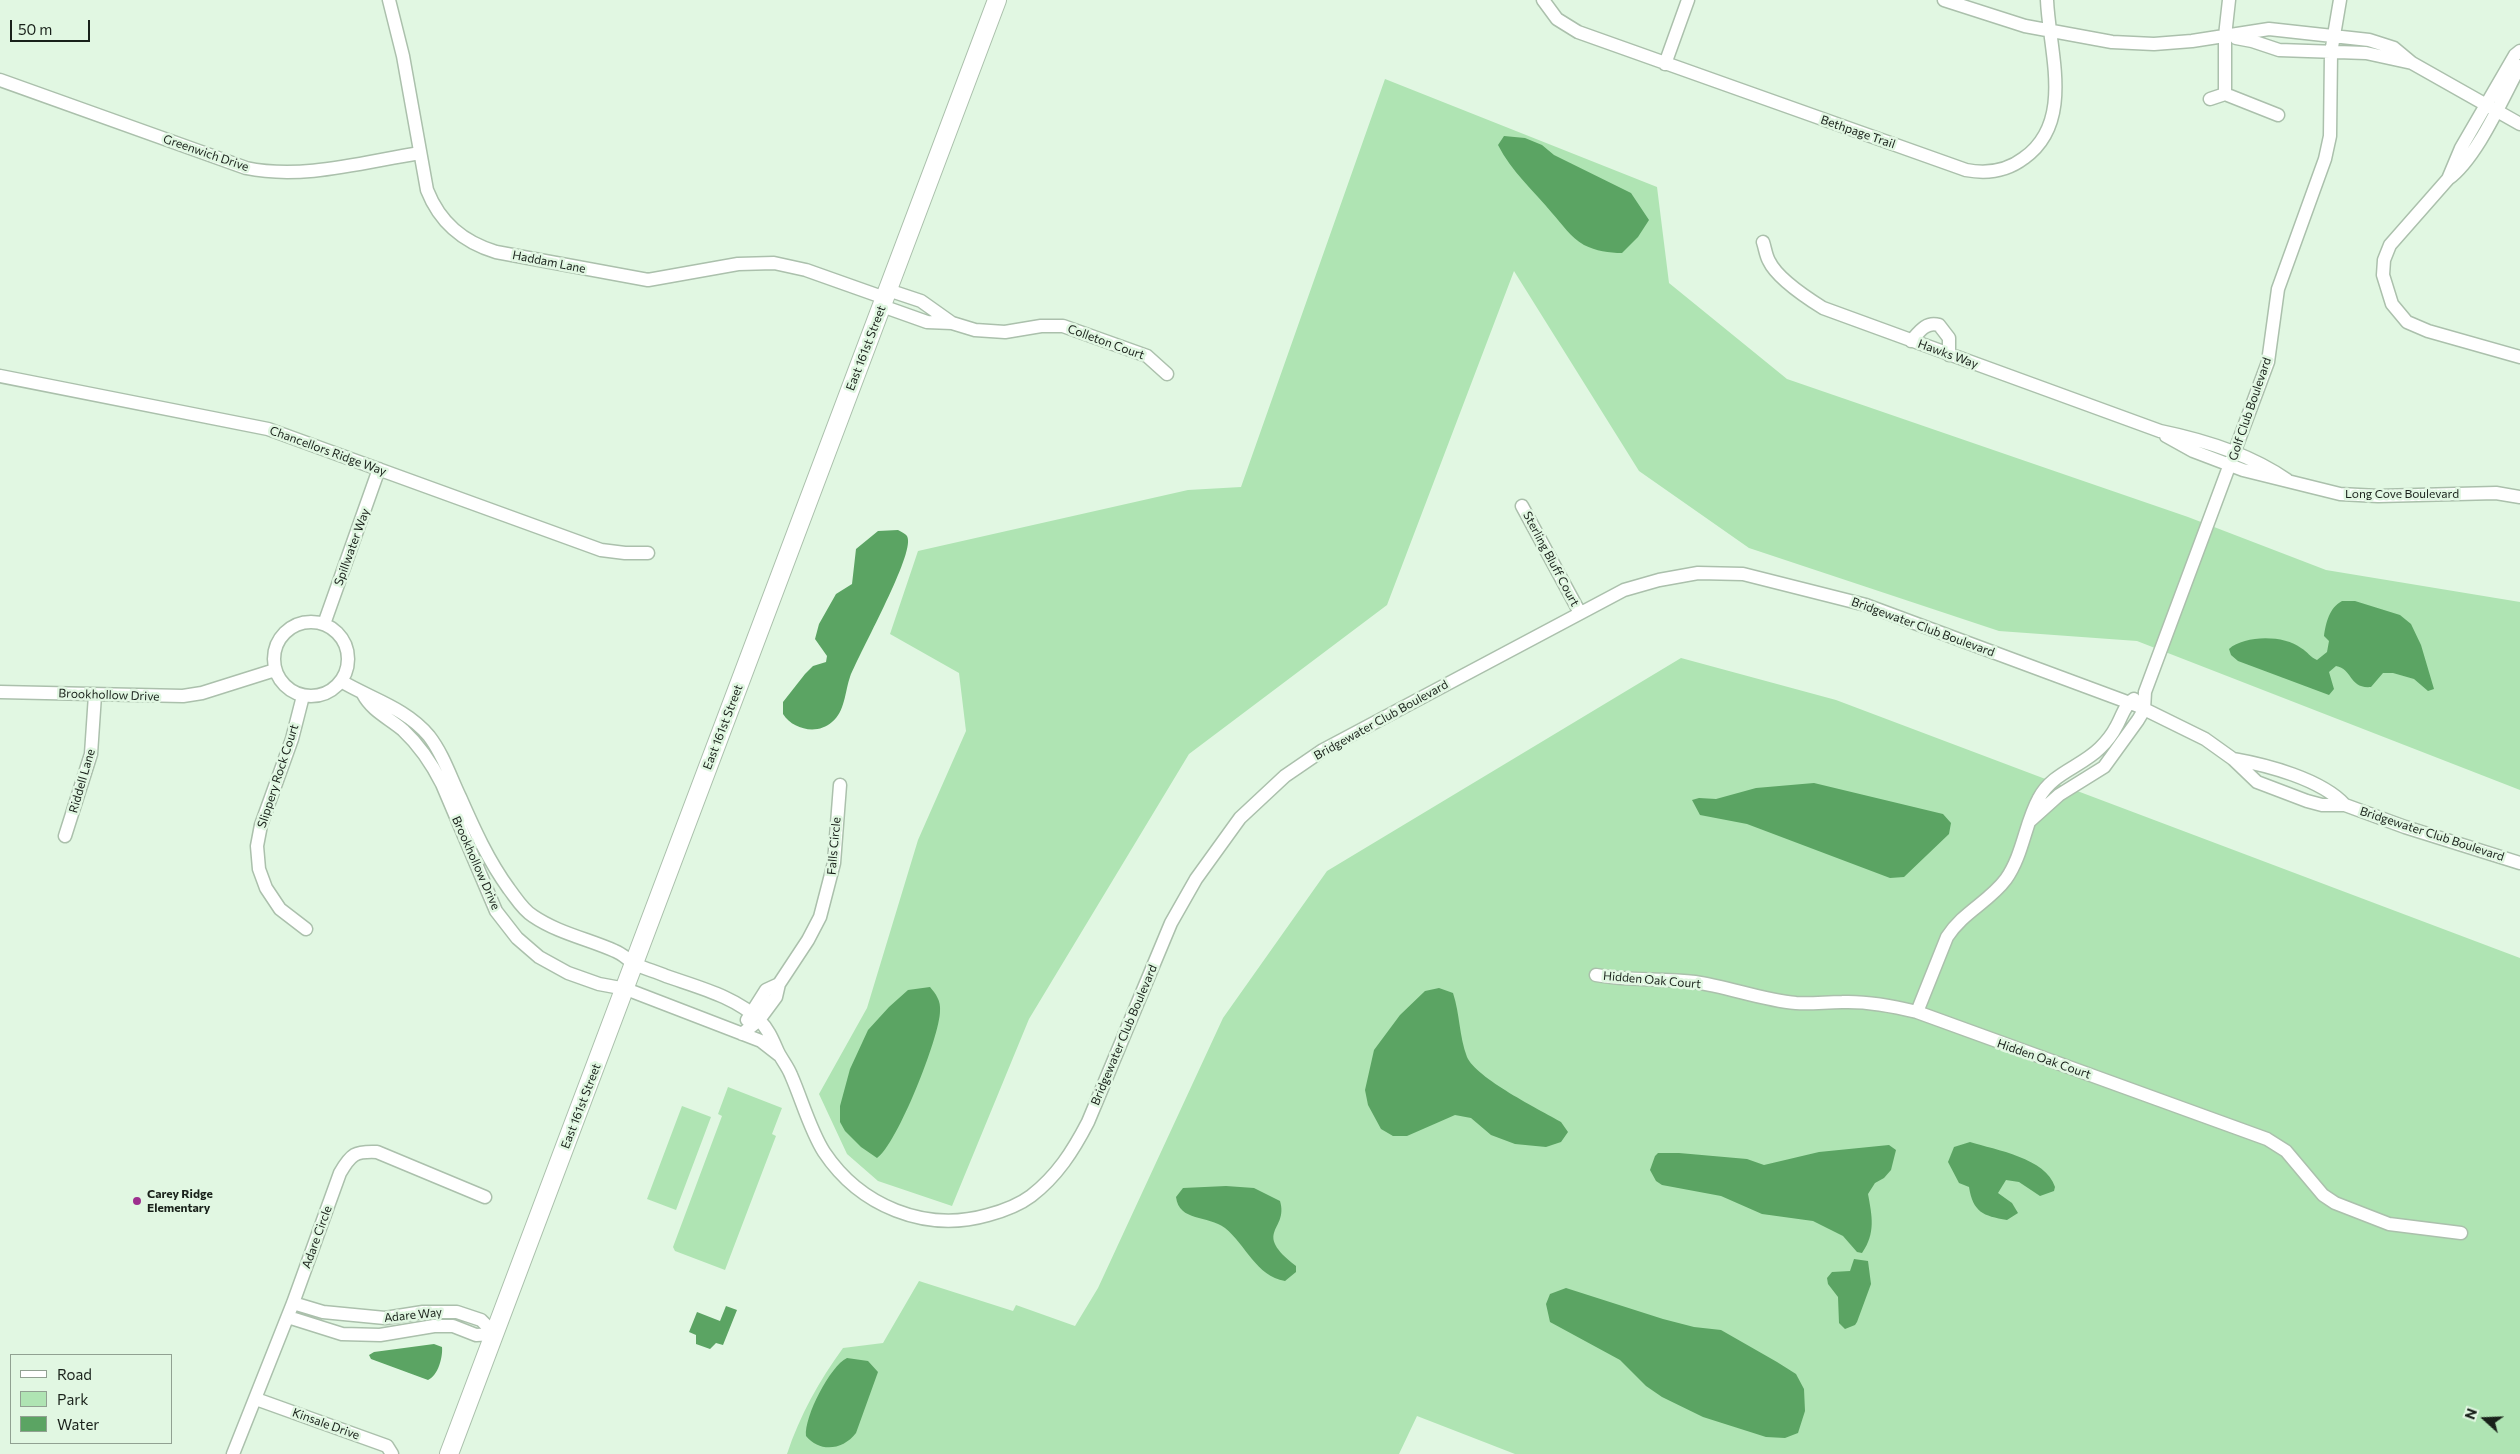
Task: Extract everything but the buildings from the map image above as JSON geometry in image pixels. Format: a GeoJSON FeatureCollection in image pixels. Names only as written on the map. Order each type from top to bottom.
{"type":"FeatureCollection","features":[{"type":"Feature","properties":{"kind":"street","name":"Haddam Lane"},"geometry":{"type":"LineString","coordinates":[[389,0],[403,56],[427,190],[433,206],[444,221],[462,237],[479,247],[496,252],[648,280],[738,264],[774,263],[806,270],[885,298]]}},
{"type":"Feature","properties":{"kind":"street","name":"East 161st Street"},"geometry":{"type":"LineString","coordinates":[[450,1454],[997,0]]}},
{"type":"Feature","properties":{"kind":"street","name":"Bethpage Trail"},"geometry":{"type":"LineString","coordinates":[[1543,0],[1558,19],[1572,29],[1665,64],[1966,170],[1990,171],[2011,166],[2028,155],[2041,142],[2050,124],[2055,101],[2047,0]]}},
{"type":"Feature","properties":{"kind":"street"},"geometry":{"type":"LineString","coordinates":[[1665,64],[1688,0]]}},
{"type":"Feature","properties":{"kind":"street"},"geometry":{"type":"LineString","coordinates":[[1944,0],[2000,20],[2051,32],[2112,42],[2154,44],[2269,29],[2290,30],[2382,44],[2394,48],[2412,63],[2520,124]]}},
{"type":"Feature","properties":{"kind":"street"},"geometry":{"type":"LineString","coordinates":[[2225,94],[2225,36],[2229,0]]}},
{"type":"Feature","properties":{"kind":"street","name":"Golf Club Boulevard"},"geometry":{"type":"LineString","coordinates":[[2144,710],[2145,692],[2268,362],[2278,289],[2326,159],[2332,116],[2331,53],[2340,0]]}},
{"type":"Feature","properties":{"kind":"street"},"geometry":{"type":"LineString","coordinates":[[2288,51],[2290,30]]}},
{"type":"Feature","properties":{"kind":"street"},"geometry":{"type":"LineString","coordinates":[[2225,36],[2252,40],[2266,46],[2288,51],[2366,53],[2412,63]]}},
{"type":"Feature","properties":{"kind":"street"},"geometry":{"type":"LineString","coordinates":[[2490,107],[2515,55],[2520,50]]}},
{"type":"Feature","properties":{"kind":"street"},"geometry":{"type":"LineString","coordinates":[[2520,66],[2461,148],[2448,179],[2395,238],[2386,252],[2383,275],[2390,299],[2402,317],[2419,328],[2520,357]]}},
{"type":"Feature","properties":{"kind":"street","name":"Greenwich Drive"},"geometry":{"type":"LineString","coordinates":[[0,80],[246,168],[264,172],[295,173],[420,153]]}},
{"type":"Feature","properties":{"kind":"street"},"geometry":{"type":"LineString","coordinates":[[2210,99],[2225,94],[2278,115]]}},
{"type":"Feature","properties":{"kind":"street","name":"Hawks Way"},"geometry":{"type":"LineString","coordinates":[[1763,242],[1769,262],[1779,274],[1807,298],[1844,317],[2160,432],[2197,440],[2235,453]]}},
{"type":"Feature","properties":{"kind":"street","name":"Colleton Court"},"geometry":{"type":"LineString","coordinates":[[885,298],[921,301],[952,323]]}},
{"type":"Feature","properties":{"kind":"street","name":"Colleton Court"},"geometry":{"type":"LineString","coordinates":[[885,298],[927,322],[952,323],[975,330],[994,332],[1064,326],[1147,356],[1167,374]]}},
{"type":"Feature","properties":{"kind":"street"},"geometry":{"type":"LineString","coordinates":[[1911,341],[1924,327],[1930,324],[1940,325],[1949,338],[1949,355]]}},
{"type":"Feature","properties":{"kind":"street","name":"Chancellors Ridge Way"},"geometry":{"type":"LineString","coordinates":[[0,376],[256,426],[601,550],[648,553]]}},
{"type":"Feature","properties":{"kind":"street","name":"Hawks Way"},"geometry":{"type":"LineString","coordinates":[[2160,432],[2193,451],[2230,466]]}},
{"type":"Feature","properties":{"kind":"street","name":"Long Cove Boulevard"},"geometry":{"type":"LineString","coordinates":[[2235,453],[2265,465],[2287,480]]}},
{"type":"Feature","properties":{"kind":"street","name":"Long Cove Boulevard"},"geometry":{"type":"LineString","coordinates":[[2230,466],[2260,476],[2287,480],[2325,491],[2358,496],[2496,494],[2520,497]]}},
{"type":"Feature","properties":{"kind":"street","name":"Spillwater Way"},"geometry":{"type":"LineString","coordinates":[[324,624],[379,469]]}},
{"type":"Feature","properties":{"kind":"street","name":"Sterling Bluff Court"},"geometry":{"type":"LineString","coordinates":[[1522,506],[1580,613]]}},
{"type":"Feature","properties":{"kind":"street","name":"Bridgewater Club Boulevard"},"geometry":{"type":"LineString","coordinates":[[635,964],[716,994],[754,1016],[772,1035],[779,1055],[790,1071],[823,1150],[857,1189],[880,1204],[904,1215],[940,1221],[968,1220],[1004,1210],[1029,1198],[1053,1177],[1072,1152],[1088,1122],[1171,923],[1196,879],[1240,818],[1285,776],[1323,750],[1624,590],[1659,580],[1698,573],[1744,574],[1866,605],[2144,710],[2198,736],[2233,759],[2257,782],[2314,804],[2345,805],[2405,827],[2520,863]]}},
{"type":"Feature","properties":{"kind":"street"},"geometry":{"type":"LineString","coordinates":[[304,623],[324,624],[339,636],[344,644],[348,662],[341,681],[328,692],[320,696],[303,696],[285,687],[275,670],[275,650],[285,632],[304,623]]}},
{"type":"Feature","properties":{"kind":"street","name":"Brookhollow Drive"},"geometry":{"type":"LineString","coordinates":[[0,692],[183,696],[202,693],[275,670]]}},
{"type":"Feature","properties":{"kind":"street","name":"Brookhollow Drive"},"geometry":{"type":"LineString","coordinates":[[341,681],[363,694],[384,701],[427,734],[439,750],[484,850],[521,905],[533,917],[573,936],[617,952],[635,964]]}},
{"type":"Feature","properties":{"kind":"street"},"geometry":{"type":"LineString","coordinates":[[1917,1012],[1947,937],[1961,918],[1988,897],[2006,878],[2040,796],[2062,773],[2080,765],[2108,738],[2128,703],[2145,692]]}},
{"type":"Feature","properties":{"kind":"street","name":"Brookhollow Drive"},"geometry":{"type":"LineString","coordinates":[[363,694],[369,706],[412,739],[432,766],[442,784],[496,911],[517,938],[539,957],[568,973],[599,984],[626,989]]}},
{"type":"Feature","properties":{"kind":"street","name":"Riddell Lane"},"geometry":{"type":"LineString","coordinates":[[65,836],[91,754],[95,695]]}},
{"type":"Feature","properties":{"kind":"street","name":"Slippery Rock Court"},"geometry":{"type":"LineString","coordinates":[[303,696],[292,739],[261,825],[257,846],[259,869],[266,888],[280,909],[306,929]]}},
{"type":"Feature","properties":{"kind":"street"},"geometry":{"type":"LineString","coordinates":[[2030,821],[2051,801],[2104,767],[2144,710]]}},
{"type":"Feature","properties":{"kind":"street","name":"Bridgewater Club Boulevard"},"geometry":{"type":"LineString","coordinates":[[2233,759],[2258,764],[2330,790],[2345,805]]}},
{"type":"Feature","properties":{"kind":"street"},"geometry":{"type":"LineString","coordinates":[[2080,765],[2086,778]]}},
{"type":"Feature","properties":{"kind":"street","name":"Falls Circle"},"geometry":{"type":"LineString","coordinates":[[742,1034],[754,1016],[766,990],[779,984],[808,940],[825,903],[834,863],[840,785]]}},
{"type":"Feature","properties":{"kind":"street","name":"Hidden Oak Court"},"geometry":{"type":"LineString","coordinates":[[1596,975],[1614,978],[1630,977],[1694,982],[1744,991],[1774,1001],[1818,1004],[1840,1002],[1865,1003],[1898,1007],[1917,1012],[2266,1139],[2286,1152],[2323,1195],[2335,1203],[2389,1224],[2461,1233]]}},
{"type":"Feature","properties":{"kind":"street","name":"Bridgewater Club Boulevard"},"geometry":{"type":"LineString","coordinates":[[626,989],[761,1041],[779,1055]]}},
{"type":"Feature","properties":{"kind":"street","name":"Adare Circle"},"geometry":{"type":"LineString","coordinates":[[233,1454],[294,1303],[340,1173],[349,1157],[361,1151],[378,1152],[484,1197]]}},
{"type":"Feature","properties":{"kind":"street","name":"Adare Way"},"geometry":{"type":"LineString","coordinates":[[294,1303],[323,1312],[385,1318],[422,1312],[457,1312],[482,1320],[495,1334]]}},
{"type":"Feature","properties":{"kind":"street","name":"Adare Way"},"geometry":{"type":"LineString","coordinates":[[288,1317],[342,1334],[380,1335],[434,1326],[453,1326],[476,1335],[495,1334]]}},
{"type":"Feature","properties":{"kind":"street","name":"Kinsale Drive"},"geometry":{"type":"LineString","coordinates":[[256,1400],[387,1446],[392,1454]]}},
{"type":"Feature","properties":{"kind":"green space"},"geometry":{"type":"Polygon","coordinates":[[[1385,79],[1657,187],[1669,283],[1787,379],[2188,517],[2326,570],[2520,602],[2520,790],[2137,641],[1999,631],[1749,548],[1639,471],[1514,271],[1387,605],[1189,754],[1029,1019],[952,1206],[878,1181],[847,1154],[819,1094],[867,1008],[918,840],[966,731],[959,673],[890,634],[918,551],[1188,490],[1241,487],[1385,79]]]}},
{"type":"Feature","properties":{"kind":"green space"},"geometry":{"type":"Polygon","coordinates":[[[1681,658],[1836,700],[2520,958],[2520,1454],[1515,1454],[1417,1416],[1399,1454],[787,1454],[811,1399],[843,1348],[883,1343],[919,1281],[1013,1311],[1016,1305],[1075,1326],[1098,1288],[1223,1018],[1327,871],[1681,658]]]}},
{"type":"Feature","properties":{"kind":"green space"},"geometry":{"type":"Polygon","coordinates":[[[728,1087],[782,1108],[772,1134],[776,1136],[725,1270],[675,1251],[673,1247],[722,1116],[718,1114],[728,1087]]]}},
{"type":"Feature","properties":{"kind":"green space"},"geometry":{"type":"Polygon","coordinates":[[[682,1106],[711,1117],[676,1210],[647,1199],[682,1106]]]}},
{"type":"Feature","properties":{"kind":"water"},"geometry":{"type":"Polygon","coordinates":[[[1504,136],[1525,138],[1542,145],[1554,155],[1631,193],[1649,220],[1638,237],[1622,253],[1598,250],[1579,242],[1509,164],[1498,145],[1504,136]]]}},
{"type":"Feature","properties":{"kind":"water"},"geometry":{"type":"Polygon","coordinates":[[[898,530],[907,536],[907,551],[893,586],[850,677],[840,713],[832,722],[820,728],[806,729],[793,724],[783,714],[783,702],[813,666],[826,662],[827,656],[815,639],[819,624],[836,594],[852,584],[856,549],[878,531],[898,530]]]}},
{"type":"Feature","properties":{"kind":"water"},"geometry":{"type":"Polygon","coordinates":[[[2342,601],[2355,601],[2400,615],[2411,624],[2421,645],[2434,689],[2428,691],[2414,679],[2393,673],[2383,673],[2371,687],[2364,687],[2355,682],[2346,671],[2336,666],[2329,672],[2334,689],[2329,695],[2238,661],[2231,655],[2229,649],[2236,644],[2265,638],[2294,644],[2317,660],[2327,652],[2329,641],[2324,636],[2329,616],[2342,601]]]}},
{"type":"Feature","properties":{"kind":"water"},"geometry":{"type":"Polygon","coordinates":[[[1814,783],[1943,814],[1951,823],[1949,834],[1904,877],[1890,878],[1747,824],[1700,815],[1692,800],[1699,798],[1716,799],[1756,788],[1814,783]]]}},
{"type":"Feature","properties":{"kind":"water"},"geometry":{"type":"Polygon","coordinates":[[[930,987],[940,1004],[938,1024],[933,1043],[906,1112],[885,1149],[877,1158],[861,1147],[845,1131],[840,1122],[840,1106],[850,1069],[868,1030],[889,1007],[908,990],[930,987]]]}},
{"type":"Feature","properties":{"kind":"water"},"geometry":{"type":"Polygon","coordinates":[[[1439,988],[1453,993],[1464,1049],[1473,1065],[1495,1084],[1561,1122],[1568,1132],[1561,1142],[1546,1147],[1515,1144],[1491,1135],[1471,1118],[1455,1115],[1407,1136],[1393,1136],[1381,1129],[1368,1105],[1365,1090],[1374,1050],[1400,1015],[1425,991],[1439,988]]]}},
{"type":"Feature","properties":{"kind":"water"},"geometry":{"type":"Polygon","coordinates":[[[1970,1142],[2006,1152],[2031,1162],[2050,1177],[2055,1187],[2054,1191],[2040,1196],[2019,1182],[2006,1180],[1998,1193],[2012,1203],[2018,1213],[2007,1220],[1985,1214],[1976,1207],[1969,1187],[1959,1183],[1948,1162],[1954,1147],[1970,1142]]]}},
{"type":"Feature","properties":{"kind":"water"},"geometry":{"type":"Polygon","coordinates":[[[1889,1145],[1896,1150],[1891,1170],[1884,1178],[1875,1183],[1868,1194],[1872,1224],[1869,1238],[1862,1253],[1857,1252],[1843,1236],[1813,1221],[1762,1214],[1721,1196],[1662,1185],[1656,1181],[1650,1170],[1658,1153],[1747,1159],[1764,1165],[1819,1152],[1889,1145]]]}},
{"type":"Feature","properties":{"kind":"water"},"geometry":{"type":"Polygon","coordinates":[[[1226,1186],[1254,1188],[1280,1201],[1280,1219],[1274,1232],[1274,1238],[1276,1245],[1283,1254],[1296,1266],[1296,1272],[1285,1281],[1275,1278],[1259,1267],[1225,1228],[1211,1221],[1188,1214],[1178,1205],[1176,1197],[1183,1188],[1226,1186]]]}},
{"type":"Feature","properties":{"kind":"water"},"geometry":{"type":"Polygon","coordinates":[[[1854,1259],[1868,1261],[1871,1284],[1857,1322],[1855,1325],[1845,1329],[1839,1323],[1838,1297],[1828,1284],[1827,1278],[1832,1272],[1850,1271],[1854,1259]]]}},
{"type":"Feature","properties":{"kind":"water"},"geometry":{"type":"Polygon","coordinates":[[[1566,1288],[1663,1319],[1694,1327],[1721,1330],[1777,1362],[1796,1374],[1804,1389],[1805,1411],[1798,1433],[1785,1438],[1766,1437],[1703,1417],[1662,1397],[1646,1386],[1620,1360],[1550,1322],[1546,1304],[1550,1294],[1566,1288]]]}},
{"type":"Feature","properties":{"kind":"water"},"geometry":{"type":"Polygon","coordinates":[[[726,1306],[737,1310],[723,1345],[716,1343],[710,1349],[696,1344],[696,1335],[689,1332],[697,1312],[720,1321],[726,1306]]]}},
{"type":"Feature","properties":{"kind":"water"},"geometry":{"type":"Polygon","coordinates":[[[434,1344],[442,1347],[442,1356],[435,1375],[428,1380],[371,1359],[369,1355],[374,1352],[434,1344]]]}},
{"type":"Feature","properties":{"kind":"water"},"geometry":{"type":"Polygon","coordinates":[[[847,1358],[868,1361],[878,1372],[856,1433],[851,1439],[838,1446],[825,1447],[818,1445],[806,1436],[809,1417],[826,1381],[840,1363],[847,1358]]]}},
{"type":"Feature","properties":{"kind":"place","name":"Carey Ridge Elementary"},"geometry":{"type":"Point","coordinates":[137,1201]}}]}
